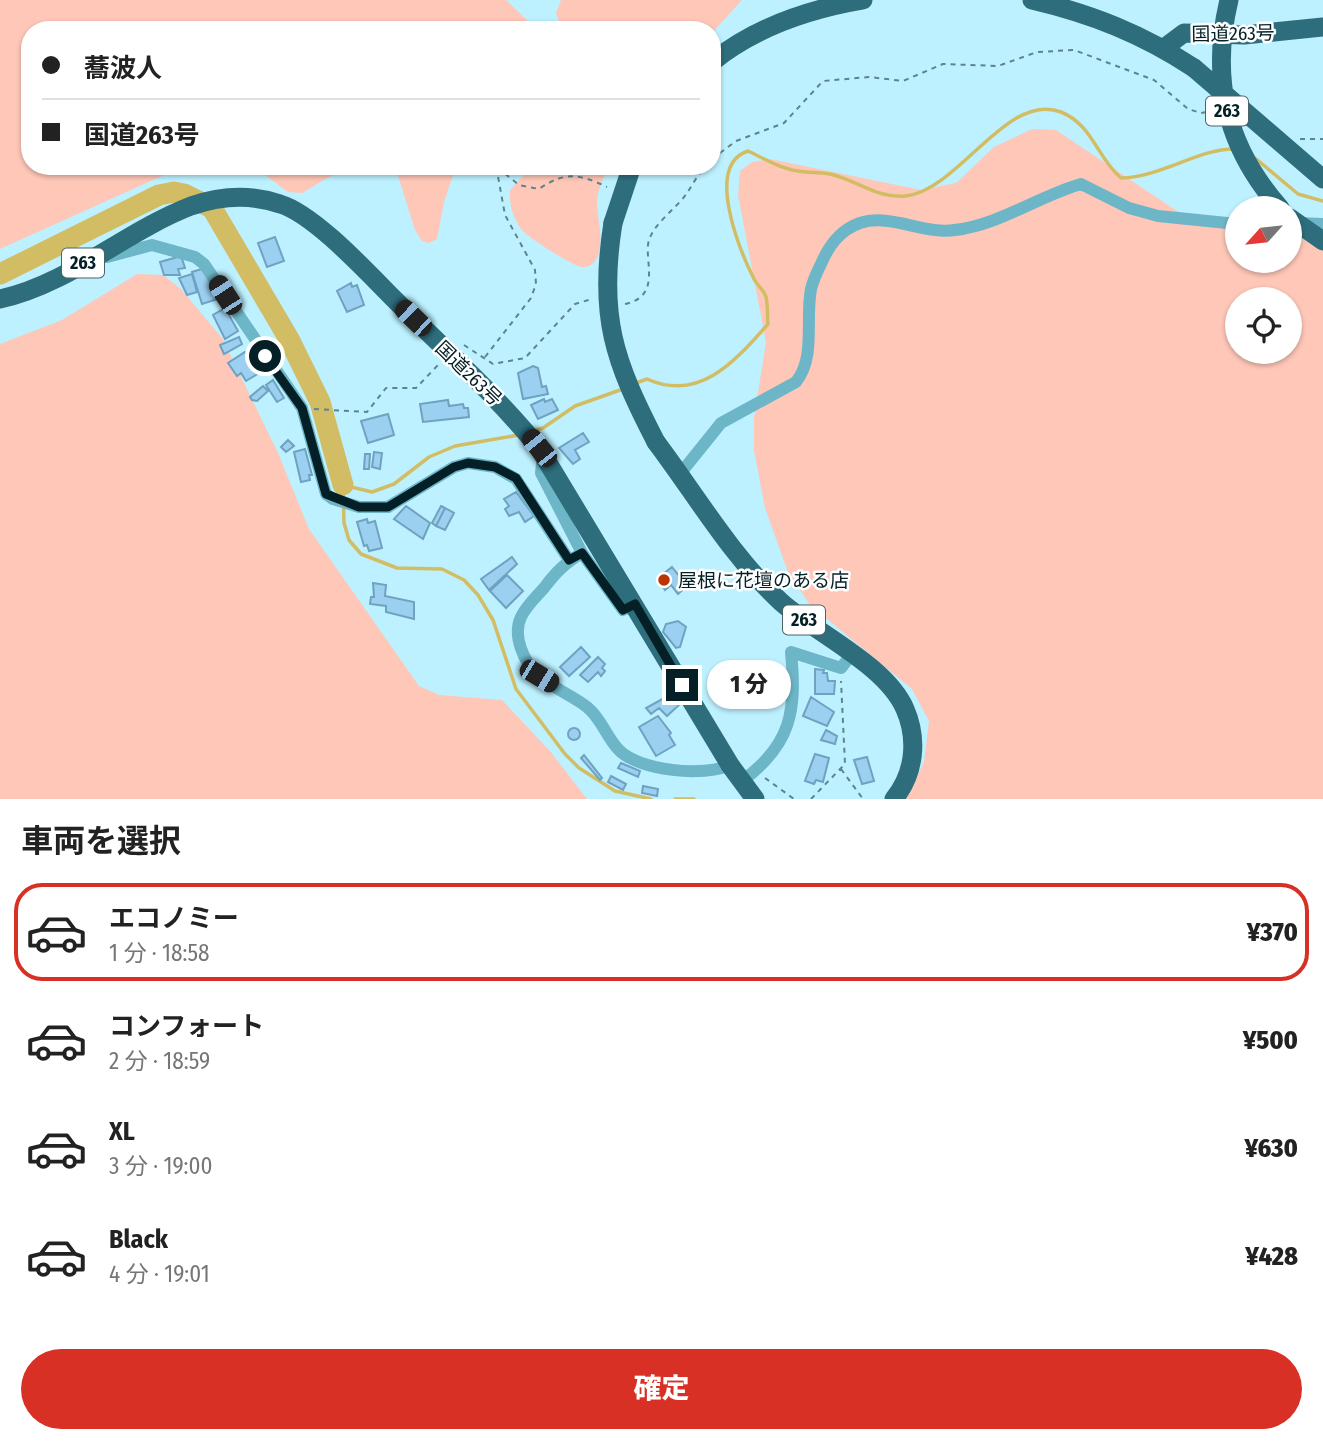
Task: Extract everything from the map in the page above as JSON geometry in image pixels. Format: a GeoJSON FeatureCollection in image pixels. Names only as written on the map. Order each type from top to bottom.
{"type":"FeatureCollection","features":[{"type":"Feature","properties":{"kind":"highway"},"geometry":{"type":"LineString","coordinates":[[721,57],[775,26],[816,10],[863,0]]}},
{"type":"Feature","properties":{"kind":"highway","name":"国道263号"},"geometry":{"type":"LineString","coordinates":[[1031,0],[1089,14],[1164,48],[1184,33],[1244,35],[1323,27]]}},
{"type":"Feature","properties":{"kind":"highway","name":"263"},"geometry":{"type":"LineString","coordinates":[[1229,0],[1219,65],[1225,104],[1234,137],[1250,168],[1271,196]]}},
{"type":"Feature","properties":{"kind":"highway","name":"263"},"geometry":{"type":"LineString","coordinates":[[1164,48],[1194,68],[1323,179]]}},
{"type":"Feature","properties":{"kind":"highway","name":"263"},"geometry":{"type":"LineString","coordinates":[[629,175],[613,223],[608,264],[612,339],[625,381],[656,442],[747,565],[780,601],[846,662],[884,679],[904,707],[914,734],[913,758],[904,787],[894,799]]}},
{"type":"Feature","properties":{"kind":"highway","name":"国道263号"},"geometry":{"type":"LineString","coordinates":[[0,299],[48,281],[192,206],[218,199],[248,197],[282,204],[308,220],[358,264],[513,416],[543,454],[736,773],[755,799]]}},
{"type":"Feature","properties":{"kind":"highway"},"geometry":{"type":"LineString","coordinates":[[1302,228],[1323,241]]}},
{"type":"Feature","properties":{"kind":"street"},"geometry":{"type":"LineString","coordinates":[[680,474],[721,423],[796,382],[804,372],[811,288],[833,242],[844,230],[876,220],[938,232],[958,230],[988,221],[1054,191],[1081,184],[1129,208],[1158,216],[1225,223]]}},
{"type":"Feature","properties":{"kind":"street"},"geometry":{"type":"LineString","coordinates":[[1302,222],[1323,224]]}},
{"type":"Feature","properties":{"kind":"street"},"geometry":{"type":"LineString","coordinates":[[83,263],[152,245],[195,257],[204,264],[302,408],[318,475],[326,494],[333,499],[371,509],[400,502],[454,467],[468,463],[495,467],[516,478],[569,560]]}},
{"type":"Feature","properties":{"kind":"street"},"geometry":{"type":"LineString","coordinates":[[543,454],[541,473],[582,553],[623,610],[635,604]]}},
{"type":"Feature","properties":{"kind":"street"},"geometry":{"type":"LineString","coordinates":[[582,553],[558,568],[519,621],[521,651],[539,676],[591,711],[600,720],[617,748],[631,760],[676,769],[721,769],[736,773],[760,768],[778,748],[793,707],[791,653],[846,662]]}},
{"type":"Feature","properties":{"kind":"path"},"geometry":{"type":"LineString","coordinates":[[721,152],[736,141],[784,123],[823,81],[869,77],[903,80],[943,64],[998,66],[1055,49],[1074,50],[1154,80],[1188,109],[1201,113],[1215,110]]}},
{"type":"Feature","properties":{"kind":"path"},"geometry":{"type":"LineString","coordinates":[[1297,139],[1323,139]]}},
{"type":"Feature","properties":{"kind":"path"},"geometry":{"type":"LineString","coordinates":[[484,357],[531,298],[536,284],[535,270],[505,215],[498,175]]}},
{"type":"Feature","properties":{"kind":"path"},"geometry":{"type":"LineString","coordinates":[[507,175],[519,185],[539,189],[553,179],[567,175]]}},
{"type":"Feature","properties":{"kind":"path"},"geometry":{"type":"LineString","coordinates":[[583,175],[608,188],[611,198],[619,202]]}},
{"type":"Feature","properties":{"kind":"path"},"geometry":{"type":"LineString","coordinates":[[616,302],[635,301],[645,290],[651,258],[648,243],[655,228],[699,175]]}},
{"type":"Feature","properties":{"kind":"path"},"geometry":{"type":"LineString","coordinates":[[302,408],[367,412],[386,388],[415,388],[449,353],[465,345],[493,364],[525,358],[575,304],[598,299]]}},
{"type":"Feature","properties":{"kind":"path"},"geometry":{"type":"LineString","coordinates":[[811,799],[845,764],[846,662]]}},
{"type":"Feature","properties":{"kind":"path"},"geometry":{"type":"LineString","coordinates":[[760,768],[766,779],[794,799]]}},
{"type":"Feature","properties":{"kind":"path"},"geometry":{"type":"LineString","coordinates":[[840,768],[863,799]]}},
{"type":"Feature","properties":{"kind":"shaded area"},"geometry":{"type":"Polygon","coordinates":[[[0,0],[506,0],[528,21],[21,21],[21,175],[164,175],[0,249],[0,0]]]}},
{"type":"Feature","properties":{"kind":"shaded area"},"geometry":{"type":"Polygon","coordinates":[[[561,0],[742,0],[721,23],[559,21],[556,13],[561,0]]]}},
{"type":"Feature","properties":{"kind":"shaded area"},"geometry":{"type":"Polygon","coordinates":[[[1032,129],[1056,130],[1192,221],[1225,227],[1225,273],[1302,273],[1302,238],[1323,238],[1323,799],[906,799],[924,762],[929,721],[912,689],[810,605],[788,572],[765,508],[754,451],[754,418],[766,342],[738,195],[740,171],[752,162],[770,159],[921,190],[956,183],[994,147],[1032,129]]]}},
{"type":"Feature","properties":{"kind":"shaded area"},"geometry":{"type":"Polygon","coordinates":[[[265,175],[334,175],[302,193],[288,192],[265,175]]]}},
{"type":"Feature","properties":{"kind":"shaded area"},"geometry":{"type":"Polygon","coordinates":[[[398,175],[453,175],[444,202],[437,239],[429,243],[422,241],[415,230],[398,175]]]}},
{"type":"Feature","properties":{"kind":"shaded area"},"geometry":{"type":"Polygon","coordinates":[[[524,175],[605,175],[597,198],[600,247],[595,261],[591,265],[581,267],[522,230],[511,206],[510,190],[524,175]]]}},
{"type":"Feature","properties":{"kind":"shaded area"},"geometry":{"type":"Polygon","coordinates":[[[137,274],[163,275],[181,289],[222,338],[278,453],[309,529],[419,686],[439,695],[502,700],[550,751],[587,799],[0,799],[0,344],[62,320],[137,274]]]}},
{"type":"Feature","properties":{"kind":"building"},"geometry":{"type":"Polygon","coordinates":[[[275,237],[284,261],[267,267],[258,243],[275,237]]]}},
{"type":"Feature","properties":{"kind":"building"},"geometry":{"type":"Polygon","coordinates":[[[181,256],[185,268],[178,269],[180,275],[164,275],[160,262],[181,256]]]}},
{"type":"Feature","properties":{"kind":"building"},"geometry":{"type":"Polygon","coordinates":[[[208,267],[221,298],[202,304],[192,272],[208,267]]]}},
{"type":"Feature","properties":{"kind":"building"},"geometry":{"type":"Polygon","coordinates":[[[192,274],[197,292],[187,295],[179,278],[192,274]]]}},
{"type":"Feature","properties":{"kind":"building"},"geometry":{"type":"Polygon","coordinates":[[[351,283],[352,287],[357,285],[364,305],[347,312],[337,291],[351,283]]]}},
{"type":"Feature","properties":{"kind":"building"},"geometry":{"type":"Polygon","coordinates":[[[225,308],[238,331],[225,339],[213,315],[225,308]]]}},
{"type":"Feature","properties":{"kind":"building"},"geometry":{"type":"Polygon","coordinates":[[[239,337],[242,344],[224,354],[220,345],[239,337]]]}},
{"type":"Feature","properties":{"kind":"building"},"geometry":{"type":"Polygon","coordinates":[[[245,352],[259,373],[246,381],[241,373],[237,376],[228,363],[245,352]]]}},
{"type":"Feature","properties":{"kind":"building"},"geometry":{"type":"Polygon","coordinates":[[[533,366],[538,368],[542,387],[546,386],[548,394],[523,399],[518,373],[533,366]]]}},
{"type":"Feature","properties":{"kind":"building"},"geometry":{"type":"Polygon","coordinates":[[[273,380],[284,398],[277,402],[266,385],[273,380]]]}},
{"type":"Feature","properties":{"kind":"building"},"geometry":{"type":"Polygon","coordinates":[[[263,386],[268,391],[257,401],[252,400],[250,397],[263,386]]]}},
{"type":"Feature","properties":{"kind":"building"},"geometry":{"type":"Polygon","coordinates":[[[544,399],[545,402],[552,399],[558,410],[538,419],[531,405],[544,399]]]}},
{"type":"Feature","properties":{"kind":"building"},"geometry":{"type":"Polygon","coordinates":[[[448,400],[449,406],[463,404],[464,408],[468,408],[469,417],[423,422],[420,404],[448,400]]]}},
{"type":"Feature","properties":{"kind":"building"},"geometry":{"type":"Polygon","coordinates":[[[388,414],[394,435],[368,443],[361,421],[388,414]]]}},
{"type":"Feature","properties":{"kind":"building"},"geometry":{"type":"Polygon","coordinates":[[[583,433],[589,442],[575,450],[580,459],[573,464],[559,448],[583,433]]]}},
{"type":"Feature","properties":{"kind":"building"},"geometry":{"type":"Polygon","coordinates":[[[288,440],[294,446],[286,452],[281,447],[288,440]]]}},
{"type":"Feature","properties":{"kind":"building"},"geometry":{"type":"Polygon","coordinates":[[[305,449],[312,475],[309,475],[310,480],[301,482],[294,452],[305,449]]]}},
{"type":"Feature","properties":{"kind":"building"},"geometry":{"type":"Polygon","coordinates":[[[374,452],[382,453],[380,469],[372,467],[374,452]]]}},
{"type":"Feature","properties":{"kind":"building"},"geometry":{"type":"Polygon","coordinates":[[[365,454],[370,454],[369,469],[364,469],[365,454]]]}},
{"type":"Feature","properties":{"kind":"building"},"geometry":{"type":"Polygon","coordinates":[[[516,492],[534,516],[525,522],[519,512],[509,516],[505,509],[509,506],[504,499],[516,492]]]}},
{"type":"Feature","properties":{"kind":"building"},"geometry":{"type":"Polygon","coordinates":[[[406,506],[430,523],[423,539],[394,519],[406,506]]]}},
{"type":"Feature","properties":{"kind":"building"},"geometry":{"type":"Polygon","coordinates":[[[441,506],[445,508],[436,526],[432,523],[441,506]]]}},
{"type":"Feature","properties":{"kind":"building"},"geometry":{"type":"Polygon","coordinates":[[[445,508],[454,513],[445,530],[436,526],[445,508]]]}},
{"type":"Feature","properties":{"kind":"building"},"geometry":{"type":"Polygon","coordinates":[[[367,519],[368,523],[375,521],[382,548],[369,551],[367,545],[364,546],[357,522],[367,519]]]}},
{"type":"Feature","properties":{"kind":"building"},"geometry":{"type":"Polygon","coordinates":[[[512,557],[517,564],[489,590],[481,579],[512,557]]]}},
{"type":"Feature","properties":{"kind":"building"},"geometry":{"type":"Polygon","coordinates":[[[672,567],[687,586],[678,594],[671,585],[665,590],[657,579],[672,567]]]}},
{"type":"Feature","properties":{"kind":"building"},"geometry":{"type":"Polygon","coordinates":[[[507,575],[523,591],[506,608],[490,591],[507,575]]]}},
{"type":"Feature","properties":{"kind":"building"},"geometry":{"type":"Polygon","coordinates":[[[373,583],[386,585],[385,596],[414,602],[414,619],[386,612],[386,606],[370,604],[371,597],[374,597],[373,583]]]}},
{"type":"Feature","properties":{"kind":"building"},"geometry":{"type":"Polygon","coordinates":[[[678,621],[686,627],[680,647],[676,648],[663,632],[666,624],[678,621]]]}},
{"type":"Feature","properties":{"kind":"building"},"geometry":{"type":"Polygon","coordinates":[[[581,647],[590,657],[569,676],[560,667],[581,647]]]}},
{"type":"Feature","properties":{"kind":"building"},"geometry":{"type":"Polygon","coordinates":[[[598,657],[605,664],[602,668],[605,671],[601,676],[598,672],[588,682],[580,675],[598,657]]]}},
{"type":"Feature","properties":{"kind":"building"},"geometry":{"type":"Polygon","coordinates":[[[815,669],[824,670],[828,681],[835,681],[834,694],[815,694],[815,669]]]}},
{"type":"Feature","properties":{"kind":"building"},"geometry":{"type":"Polygon","coordinates":[[[666,697],[679,705],[667,716],[659,708],[651,714],[646,708],[666,697]]]}},
{"type":"Feature","properties":{"kind":"building"},"geometry":{"type":"Polygon","coordinates":[[[811,697],[834,712],[827,726],[803,716],[811,697]]]}},
{"type":"Feature","properties":{"kind":"building"},"geometry":{"type":"Polygon","coordinates":[[[658,716],[671,733],[669,735],[675,745],[656,756],[639,727],[658,716]]]}},
{"type":"Feature","properties":{"kind":"building"},"geometry":{"type":"Polygon","coordinates":[[[569,729],[579,729],[579,739],[569,739],[569,729]]]}},
{"type":"Feature","properties":{"kind":"building"},"geometry":{"type":"Polygon","coordinates":[[[826,730],[837,736],[835,744],[821,740],[826,730]]]}},
{"type":"Feature","properties":{"kind":"building"},"geometry":{"type":"Polygon","coordinates":[[[815,754],[829,758],[823,782],[816,780],[814,784],[805,781],[815,754]]]}},
{"type":"Feature","properties":{"kind":"building"},"geometry":{"type":"Polygon","coordinates":[[[584,755],[602,778],[600,780],[581,758],[584,755]]]}},
{"type":"Feature","properties":{"kind":"building"},"geometry":{"type":"Polygon","coordinates":[[[867,757],[874,781],[862,784],[854,760],[867,757]]]}},
{"type":"Feature","properties":{"kind":"building"},"geometry":{"type":"Polygon","coordinates":[[[621,763],[640,771],[638,777],[618,768],[621,763]]]}},
{"type":"Feature","properties":{"kind":"building"},"geometry":{"type":"Polygon","coordinates":[[[611,776],[626,784],[623,790],[608,782],[611,776]]]}},
{"type":"Feature","properties":{"kind":"building"},"geometry":{"type":"Polygon","coordinates":[[[643,786],[658,789],[657,796],[642,793],[643,786]]]}},
{"type":"Feature","properties":{"kind":"waterway"},"geometry":{"type":"LineString","coordinates":[[636,383],[647,379],[666,385],[684,386],[700,382],[730,364],[768,324],[766,297],[754,279],[741,249],[729,210],[728,173],[735,159],[748,151],[785,168],[830,174],[886,195],[906,196],[926,190],[1002,128],[1021,115],[1041,109],[1061,112],[1072,118],[1088,133],[1121,178],[1151,173],[1208,153],[1235,149]]}},
{"type":"Feature","properties":{"kind":"waterway"},"geometry":{"type":"LineString","coordinates":[[1255,158],[1298,194],[1323,201]]}},
{"type":"Feature","properties":{"kind":"waterway"},"geometry":{"type":"LineString","coordinates":[[0,274],[159,195],[174,192],[184,194],[212,208],[289,339],[320,402],[343,485]]}},
{"type":"Feature","properties":{"kind":"waterway"},"geometry":{"type":"LineString","coordinates":[[533,431],[543,428],[575,406],[623,389]]}},
{"type":"Feature","properties":{"kind":"waterway"},"geometry":{"type":"LineString","coordinates":[[519,435],[455,446],[429,457],[394,484],[372,492],[343,485],[344,523],[349,540],[361,554],[397,568],[442,569],[464,580],[478,595],[493,620],[516,689],[565,754],[579,768],[615,791],[651,799]]}},
{"type":"Feature","properties":{"kind":"waterway"},"geometry":{"type":"LineString","coordinates":[[675,799],[694,799]]}},
{"type":"Feature","properties":{"kind":"place","name":"屋根に花壇のある店"},"geometry":{"type":"Point","coordinates":[664,580]}},
{"type":"Feature","properties":{"kind":"route"},"geometry":{"type":"LineString","coordinates":[[265,356],[302,408],[318,475],[326,494],[359,507],[388,507],[400,502],[438,475],[468,463],[495,467],[516,478],[569,560],[582,553],[623,610],[635,604],[682,685]]}}]}
